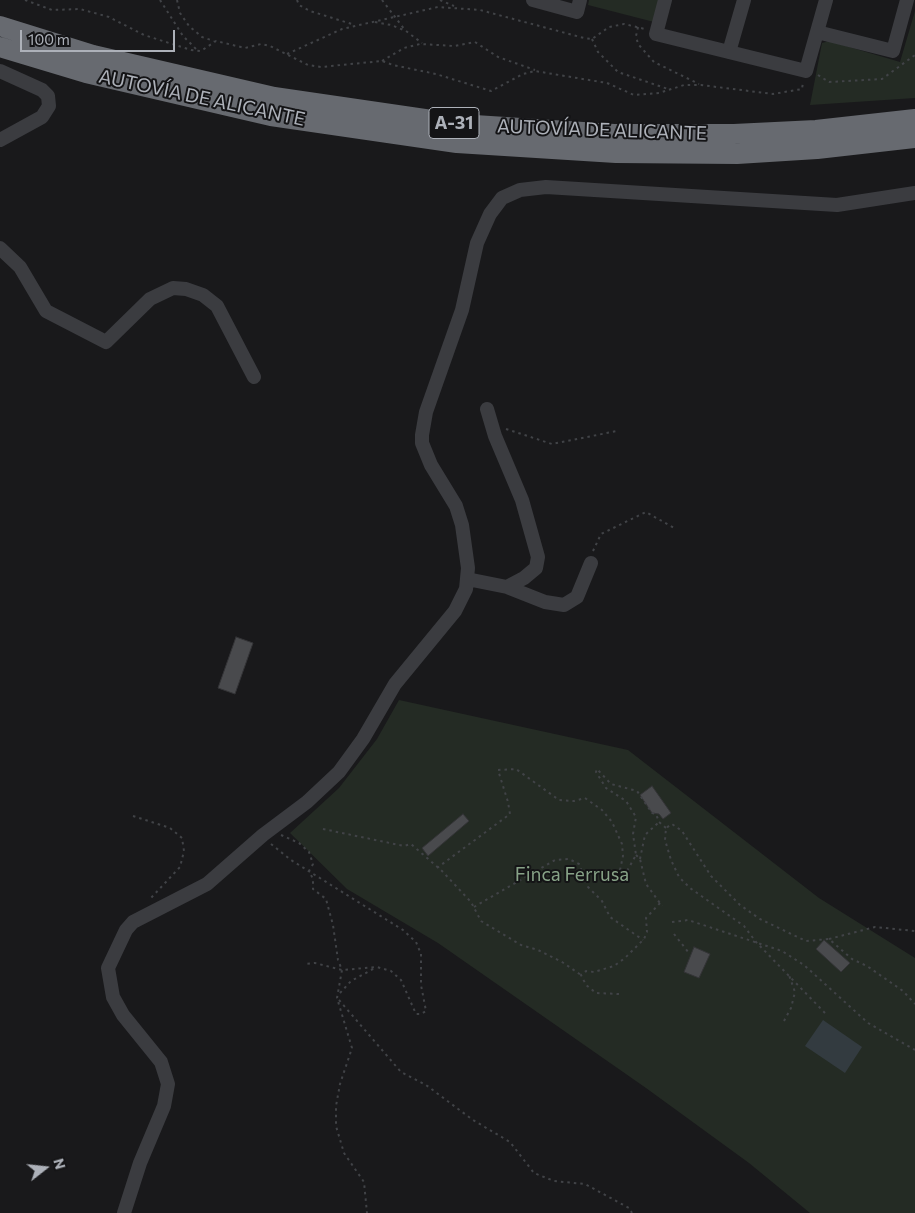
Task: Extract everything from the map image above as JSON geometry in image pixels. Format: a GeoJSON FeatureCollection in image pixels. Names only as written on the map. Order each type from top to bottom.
{"type":"FeatureCollection","features":[{"type":"Feature","properties":{"kind":"highway","name":"AUTOVÍA DE ALICANTE"},"geometry":{"type":"LineString","coordinates":[[0,26],[93,55],[274,97],[459,124],[614,134],[734,134],[816,130],[915,119]]}},
{"type":"Feature","properties":{"kind":"highway","name":"AUTOVÍA DE ALICANTE"},"geometry":{"type":"LineString","coordinates":[[0,47],[86,73],[272,116],[457,143],[616,154],[737,154],[827,148],[915,138]]}},
{"type":"Feature","properties":{"kind":"street"},"geometry":{"type":"LineString","coordinates":[[533,0],[578,6]]}},
{"type":"Feature","properties":{"kind":"street"},"geometry":{"type":"LineString","coordinates":[[665,0],[656,34],[806,71],[826,0]]}},
{"type":"Feature","properties":{"kind":"street"},"geometry":{"type":"LineString","coordinates":[[729,52],[744,0]]}},
{"type":"Feature","properties":{"kind":"street"},"geometry":{"type":"LineString","coordinates":[[817,32],[893,51],[908,0]]}},
{"type":"Feature","properties":{"kind":"street"},"geometry":{"type":"LineString","coordinates":[[0,71],[42,90],[48,96],[49,106],[42,117],[0,140]]}},
{"type":"Feature","properties":{"kind":"street"},"geometry":{"type":"LineString","coordinates":[[124,1213],[140,1163],[164,1106],[168,1084],[161,1062],[123,1015],[113,997],[108,968],[126,930],[134,922],[207,884],[268,831],[308,802],[339,772],[363,739],[394,684],[455,611],[466,589],[466,546],[460,519],[456,506],[431,465],[422,443],[422,435],[426,412],[462,310],[477,243],[490,214],[502,198],[520,190],[546,187],[837,205],[915,193]]}},
{"type":"Feature","properties":{"kind":"street"},"geometry":{"type":"LineString","coordinates":[[0,248],[20,267],[46,311],[106,342],[150,299],[173,288],[186,289],[203,295],[217,306],[254,378]]}},
{"type":"Feature","properties":{"kind":"street"},"geometry":{"type":"LineString","coordinates":[[487,409],[522,500],[538,557],[536,568],[524,578],[507,587]]}},
{"type":"Feature","properties":{"kind":"street"},"geometry":{"type":"LineString","coordinates":[[467,579],[507,587],[545,602],[564,605],[577,597],[591,563]]}},
{"type":"Feature","properties":{"kind":"path"},"geometry":{"type":"LineString","coordinates":[[25,0],[44,8],[66,11],[80,9],[109,16],[144,35],[198,51],[216,42]]}},
{"type":"Feature","properties":{"kind":"path"},"geometry":{"type":"LineString","coordinates":[[160,0],[183,36],[198,51]]}},
{"type":"Feature","properties":{"kind":"path"},"geometry":{"type":"LineString","coordinates":[[176,0],[180,13],[189,26],[206,40],[245,48],[261,44],[308,65],[321,67],[382,61],[436,74],[491,91],[523,74],[535,70]]}},
{"type":"Feature","properties":{"kind":"path"},"geometry":{"type":"LineString","coordinates":[[297,0],[299,5],[310,11],[356,25]]}},
{"type":"Feature","properties":{"kind":"path"},"geometry":{"type":"LineString","coordinates":[[382,0],[406,32]]}},
{"type":"Feature","properties":{"kind":"path"},"geometry":{"type":"LineString","coordinates":[[440,0],[458,7]]}},
{"type":"Feature","properties":{"kind":"path"},"geometry":{"type":"LineString","coordinates":[[287,54],[332,33],[356,25],[438,7],[480,10],[592,39],[609,27],[624,24],[638,26],[656,34]]}},
{"type":"Feature","properties":{"kind":"path"},"geometry":{"type":"LineString","coordinates":[[372,22],[391,25],[406,32],[422,44]]}},
{"type":"Feature","properties":{"kind":"path"},"geometry":{"type":"LineString","coordinates":[[638,26],[636,36],[638,44],[654,62],[702,85]]}},
{"type":"Feature","properties":{"kind":"path"},"geometry":{"type":"LineString","coordinates":[[592,39],[598,52],[618,72],[670,89]]}},
{"type":"Feature","properties":{"kind":"path"},"geometry":{"type":"LineString","coordinates":[[382,61],[404,48],[422,44],[454,46],[475,42],[498,57],[535,70],[607,83],[634,95],[645,95],[684,85],[702,85],[773,94],[802,89],[806,71],[828,82],[882,79],[915,55]]}},
{"type":"Feature","properties":{"kind":"path"},"geometry":{"type":"LineString","coordinates":[[492,425],[552,444],[617,431]]}},
{"type":"Feature","properties":{"kind":"path"},"geometry":{"type":"LineString","coordinates":[[591,563],[593,547],[601,534],[646,512],[674,528]]}},
{"type":"Feature","properties":{"kind":"path"},"geometry":{"type":"LineString","coordinates":[[438,868],[510,814],[508,802],[497,773],[498,770],[504,769],[516,769],[559,800],[574,801],[585,798],[602,810],[612,822],[622,844],[620,870],[623,878],[636,855]]}},
{"type":"Feature","properties":{"kind":"path"},"geometry":{"type":"LineString","coordinates":[[640,859],[636,855],[633,834],[636,817],[626,801],[606,788],[596,772],[597,769],[610,784],[637,791],[659,822],[666,828]]}},
{"type":"Feature","properties":{"kind":"path"},"geometry":{"type":"LineString","coordinates":[[133,816],[170,828],[182,838],[184,851],[180,868],[149,899]]}},
{"type":"Feature","properties":{"kind":"path"},"geometry":{"type":"LineString","coordinates":[[581,975],[586,972],[599,971],[614,966],[626,958],[643,940],[647,932],[646,918],[661,905],[646,884],[640,859],[645,835],[659,822]]}},
{"type":"Feature","properties":{"kind":"path"},"geometry":{"type":"LineString","coordinates":[[666,828],[672,824],[682,831],[711,876],[740,905],[760,919],[806,941],[829,938],[875,927],[915,931]]}},
{"type":"Feature","properties":{"kind":"path"},"geometry":{"type":"LineString","coordinates":[[666,828],[665,840],[679,877],[690,888],[744,926],[756,942],[825,1013]]}},
{"type":"Feature","properties":{"kind":"path"},"geometry":{"type":"LineString","coordinates":[[323,829],[404,846],[411,844],[472,902],[481,921],[504,936],[521,945],[538,950],[581,975],[586,985],[596,992],[619,994]]}},
{"type":"Feature","properties":{"kind":"path"},"geometry":{"type":"LineString","coordinates":[[268,831],[270,844],[403,930],[416,942],[421,954],[421,985],[426,1011],[416,1014],[401,980],[391,971],[377,967],[342,970],[315,962],[304,964]]}},
{"type":"Feature","properties":{"kind":"path"},"geometry":{"type":"LineString","coordinates":[[268,831],[299,843],[309,852],[313,864],[309,871],[314,889],[326,898],[342,970],[340,994]]}},
{"type":"Feature","properties":{"kind":"path"},"geometry":{"type":"LineString","coordinates":[[474,907],[556,860],[569,859],[579,864],[588,887],[602,901],[610,917],[643,940]]}},
{"type":"Feature","properties":{"kind":"path"},"geometry":{"type":"LineString","coordinates":[[672,922],[688,920],[782,951],[804,965],[868,1022],[915,1050]]}},
{"type":"Feature","properties":{"kind":"path"},"geometry":{"type":"LineString","coordinates":[[674,934],[689,952]]}},
{"type":"Feature","properties":{"kind":"path"},"geometry":{"type":"LineString","coordinates":[[829,938],[852,959],[867,966],[903,991],[915,1004]]}},
{"type":"Feature","properties":{"kind":"path"},"geometry":{"type":"LineString","coordinates":[[337,998],[351,981],[377,967]]}},
{"type":"Feature","properties":{"kind":"path"},"geometry":{"type":"LineString","coordinates":[[784,1021],[791,1008],[795,992],[788,973]]}},
{"type":"Feature","properties":{"kind":"path"},"geometry":{"type":"LineString","coordinates":[[337,998],[352,1048],[340,1084],[336,1106],[336,1126],[344,1153],[364,1182],[366,1213]]}},
{"type":"Feature","properties":{"kind":"path"},"geometry":{"type":"LineString","coordinates":[[337,998],[401,1072],[426,1085],[473,1120],[510,1142],[534,1172],[554,1181],[585,1184],[629,1208],[632,1213]]}},
{"type":"Feature","properties":{"kind":"green space"},"geometry":{"type":"Polygon","coordinates":[[[589,0],[660,0],[654,22],[588,5],[589,0]]]}},
{"type":"Feature","properties":{"kind":"green space"},"geometry":{"type":"Polygon","coordinates":[[[915,11],[915,98],[810,105],[822,43],[829,41],[900,62],[915,11]]]}},
{"type":"Feature","properties":{"kind":"green space","name":"Finca Ferrusa"},"geometry":{"type":"Polygon","coordinates":[[[399,700],[628,750],[819,898],[915,958],[915,1213],[810,1213],[749,1163],[646,1088],[438,943],[347,889],[290,833],[339,788],[377,739],[399,700]]]}},
{"type":"Feature","properties":{"kind":"shaded area"},"geometry":{"type":"Polygon","coordinates":[[[823,1020],[862,1047],[845,1073],[805,1046],[823,1020]]]}},
{"type":"Feature","properties":{"kind":"building"},"geometry":{"type":"Polygon","coordinates":[[[236,637],[253,643],[235,694],[218,688],[236,637]]]}},
{"type":"Feature","properties":{"kind":"building"},"geometry":{"type":"Polygon","coordinates":[[[652,786],[671,813],[663,819],[659,814],[652,813],[640,795],[652,786]]]}},
{"type":"Feature","properties":{"kind":"building"},"geometry":{"type":"Polygon","coordinates":[[[463,814],[469,821],[428,856],[422,848],[463,814]]]}},
{"type":"Feature","properties":{"kind":"building"},"geometry":{"type":"Polygon","coordinates":[[[824,940],[850,963],[841,972],[816,949],[824,940]]]}},
{"type":"Feature","properties":{"kind":"building"},"geometry":{"type":"Polygon","coordinates":[[[694,947],[710,954],[699,978],[684,972],[694,947]]]}}]}
